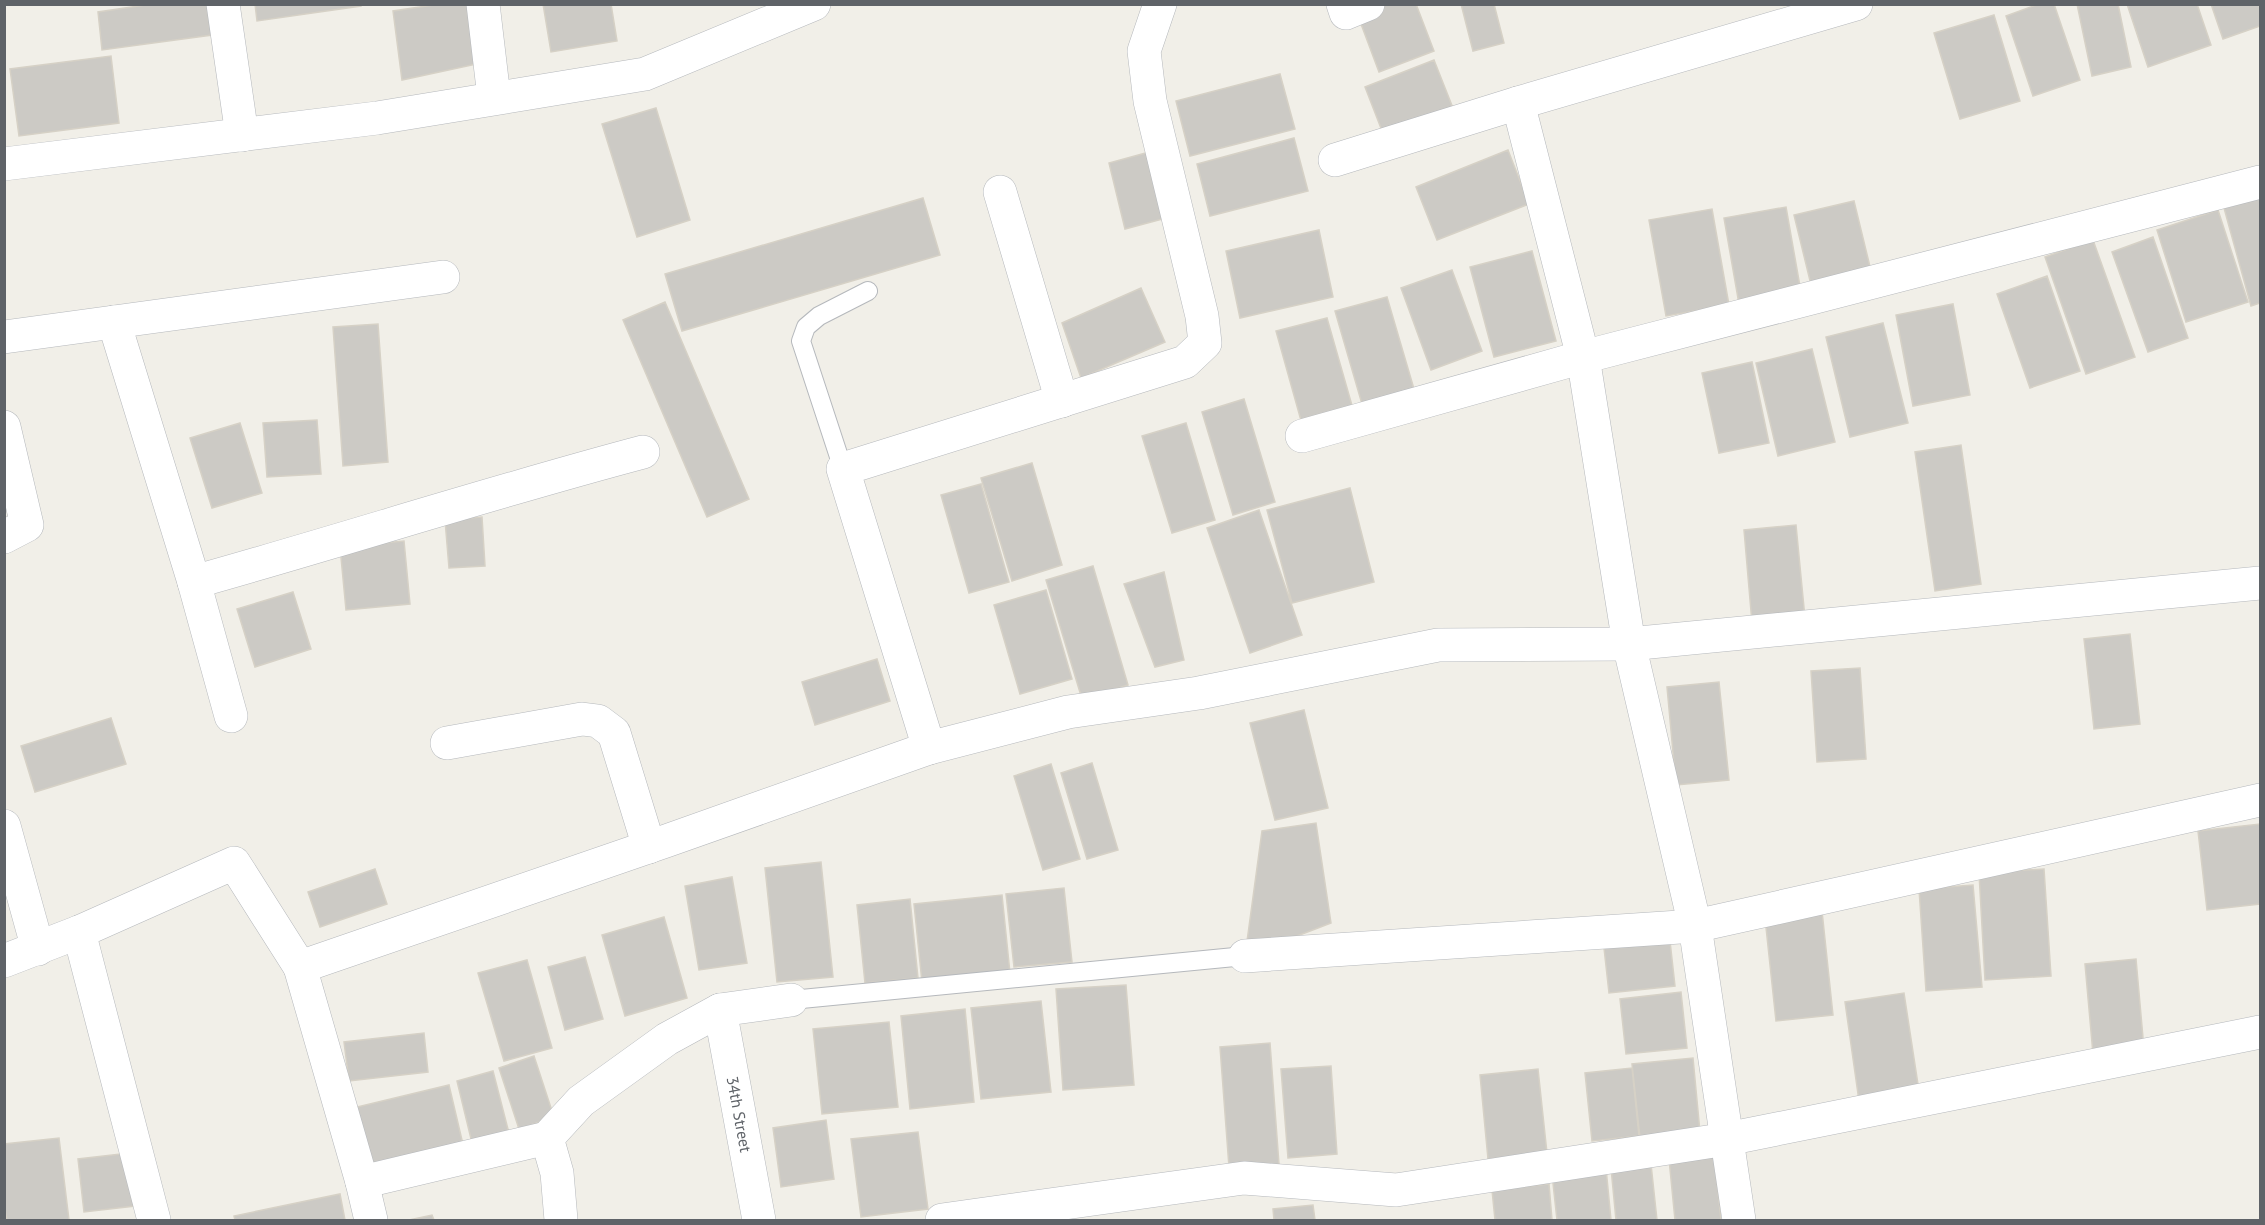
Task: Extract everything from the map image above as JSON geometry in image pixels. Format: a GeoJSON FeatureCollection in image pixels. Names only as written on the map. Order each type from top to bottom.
{"type":"FeatureCollection","features":[{"type":"Feature","properties":{"kind":"street"},"geometry":{"type":"LineString","coordinates":[[223,4],[242,135]]}},
{"type":"Feature","properties":{"kind":"street"},"geometry":{"type":"LineString","coordinates":[[483,4],[494,97]]}},
{"type":"Feature","properties":{"kind":"street"},"geometry":{"type":"LineString","coordinates":[[4,164],[377,118],[645,74],[813,4]]}},
{"type":"Feature","properties":{"kind":"street"},"geometry":{"type":"LineString","coordinates":[[929,748],[843,469],[1185,362],[1205,343],[1202,316],[1150,101],[1146,71],[1144,51],[1160,4]]}},
{"type":"Feature","properties":{"kind":"street"},"geometry":{"type":"LineString","coordinates":[[1343,4],[1346,13],[1368,4]]}},
{"type":"Feature","properties":{"kind":"street"},"geometry":{"type":"LineString","coordinates":[[1335,160],[1518,103],[1856,4]]}},
{"type":"Feature","properties":{"kind":"street"},"geometry":{"type":"LineString","coordinates":[[1518,103],[1583,357],[1629,644],[1695,926],[1738,1221]]}},
{"type":"Feature","properties":{"kind":"street"},"geometry":{"type":"LineString","coordinates":[[1302,436],[1583,357],[2260,182]]}},
{"type":"Feature","properties":{"kind":"street"},"geometry":{"type":"LineString","coordinates":[[1000,192],[1062,401]]}},
{"type":"Feature","properties":{"kind":"street"},"geometry":{"type":"LineString","coordinates":[[4,337],[443,277]]}},
{"type":"Feature","properties":{"kind":"street"},"geometry":{"type":"LineString","coordinates":[[114,322],[194,582],[231,716]]}},
{"type":"Feature","properties":{"kind":"street"},"geometry":{"type":"LineString","coordinates":[[4,427],[27,525],[4,537]]}},
{"type":"Feature","properties":{"kind":"street"},"geometry":{"type":"LineString","coordinates":[[194,582],[303,552],[532,481],[643,452]]}},
{"type":"Feature","properties":{"kind":"street"},"geometry":{"type":"LineString","coordinates":[[300,967],[929,748],[1068,712],[1198,693],[1438,645],[1629,644],[2260,583]]}},
{"type":"Feature","properties":{"kind":"street"},"geometry":{"type":"LineString","coordinates":[[447,743],[582,719],[598,721],[614,733],[649,847]]}},
{"type":"Feature","properties":{"kind":"street"},"geometry":{"type":"LineString","coordinates":[[1245,956],[1695,926],[2260,800]]}},
{"type":"Feature","properties":{"kind":"street"},"geometry":{"type":"LineString","coordinates":[[4,826],[38,949]]}},
{"type":"Feature","properties":{"kind":"street"},"geometry":{"type":"LineString","coordinates":[[4,960],[79,932],[234,863],[300,967],[362,1182],[371,1221]]}},
{"type":"Feature","properties":{"kind":"street"},"geometry":{"type":"LineString","coordinates":[[79,932],[154,1221]]}},
{"type":"Feature","properties":{"kind":"street"},"geometry":{"type":"LineString","coordinates":[[362,1182],[547,1138],[581,1101],[667,1040],[720,1010],[791,1000]]}},
{"type":"Feature","properties":{"kind":"street","name":"34th Street"},"geometry":{"type":"LineString","coordinates":[[720,1010],[759,1221]]}},
{"type":"Feature","properties":{"kind":"street"},"geometry":{"type":"LineString","coordinates":[[942,1221],[1244,1178],[1396,1190],[1727,1139],[2260,1032]]}},
{"type":"Feature","properties":{"kind":"street"},"geometry":{"type":"LineString","coordinates":[[547,1138],[557,1173],[561,1221]]}},
{"type":"Feature","properties":{"kind":"lane"},"geometry":{"type":"LineString","coordinates":[[843,469],[801,341],[806,327],[819,316],[868,291]]}},
{"type":"Feature","properties":{"kind":"lane"},"geometry":{"type":"LineString","coordinates":[[791,1000],[1245,956]]}},
{"type":"Feature","properties":{"kind":"building"},"geometry":{"type":"Polygon","coordinates":[[[152,4],[208,4],[212,35],[102,50],[98,12],[152,4]]]}},
{"type":"Feature","properties":{"kind":"building"},"geometry":{"type":"Polygon","coordinates":[[[255,4],[361,4],[361,6],[257,21],[255,4]]]}},
{"type":"Feature","properties":{"kind":"building"},"geometry":{"type":"Polygon","coordinates":[[[440,4],[478,4],[486,62],[402,80],[393,11],[440,4]]]}},
{"type":"Feature","properties":{"kind":"building"},"geometry":{"type":"Polygon","coordinates":[[[543,4],[611,4],[617,41],[551,52],[543,4]]]}},
{"type":"Feature","properties":{"kind":"building"},"geometry":{"type":"Polygon","coordinates":[[[1388,4],[1416,4],[1434,51],[1379,72],[1358,16],[1388,4]]]}},
{"type":"Feature","properties":{"kind":"building"},"geometry":{"type":"Polygon","coordinates":[[[1461,4],[1494,4],[1504,43],[1473,51],[1461,4]]]}},
{"type":"Feature","properties":{"kind":"building"},"geometry":{"type":"Polygon","coordinates":[[[2039,4],[2054,4],[2080,80],[2033,96],[2006,16],[2039,4]]]}},
{"type":"Feature","properties":{"kind":"building"},"geometry":{"type":"Polygon","coordinates":[[[2077,4],[2118,4],[2131,67],[2092,76],[2077,4]]]}},
{"type":"Feature","properties":{"kind":"building"},"geometry":{"type":"Polygon","coordinates":[[[2127,4],[2197,4],[2211,45],[2148,67],[2127,4]]]}},
{"type":"Feature","properties":{"kind":"building"},"geometry":{"type":"Polygon","coordinates":[[[2211,4],[2260,4],[2260,26],[2223,39],[2211,4]]]}},
{"type":"Feature","properties":{"kind":"building"},"geometry":{"type":"Polygon","coordinates":[[[1994,15],[2020,101],[1960,119],[1934,33],[1994,15]]]}},
{"type":"Feature","properties":{"kind":"building"},"geometry":{"type":"Polygon","coordinates":[[[111,56],[119,123],[19,136],[10,69],[111,56]]]}},
{"type":"Feature","properties":{"kind":"building"},"geometry":{"type":"Polygon","coordinates":[[[1434,60],[1453,108],[1384,136],[1365,87],[1434,60]]]}},
{"type":"Feature","properties":{"kind":"building"},"geometry":{"type":"Polygon","coordinates":[[[1280,74],[1295,129],[1190,156],[1176,101],[1280,74]]]}},
{"type":"Feature","properties":{"kind":"building"},"geometry":{"type":"Polygon","coordinates":[[[656,108],[690,220],[637,237],[602,124],[656,108]]]}},
{"type":"Feature","properties":{"kind":"building"},"geometry":{"type":"Polygon","coordinates":[[[1294,138],[1308,191],[1210,216],[1197,164],[1294,138]]]}},
{"type":"Feature","properties":{"kind":"building"},"geometry":{"type":"Polygon","coordinates":[[[1508,150],[1529,204],[1437,240],[1416,187],[1508,150]]]}},
{"type":"Feature","properties":{"kind":"building"},"geometry":{"type":"Polygon","coordinates":[[[1153,151],[1170,217],[1125,229],[1109,163],[1153,151]]]}},
{"type":"Feature","properties":{"kind":"building"},"geometry":{"type":"Polygon","coordinates":[[[923,198],[940,255],[682,331],[665,274],[923,198]]]}},
{"type":"Feature","properties":{"kind":"building"},"geometry":{"type":"Polygon","coordinates":[[[2260,198],[2260,303],[2251,306],[2224,208],[2260,198]]]}},
{"type":"Feature","properties":{"kind":"building"},"geometry":{"type":"Polygon","coordinates":[[[1854,201],[1873,279],[1813,293],[1794,215],[1854,201]]]}},
{"type":"Feature","properties":{"kind":"building"},"geometry":{"type":"Polygon","coordinates":[[[1786,207],[1801,292],[1739,304],[1724,218],[1786,207]]]}},
{"type":"Feature","properties":{"kind":"building"},"geometry":{"type":"Polygon","coordinates":[[[1712,209],[1729,305],[1666,316],[1649,220],[1712,209]]]}},
{"type":"Feature","properties":{"kind":"building"},"geometry":{"type":"Polygon","coordinates":[[[2218,210],[2248,302],[2186,322],[2157,230],[2218,210]]]}},
{"type":"Feature","properties":{"kind":"building"},"geometry":{"type":"Polygon","coordinates":[[[1319,230],[1333,297],[1240,318],[1226,251],[1319,230]]]}},
{"type":"Feature","properties":{"kind":"building"},"geometry":{"type":"Polygon","coordinates":[[[2153,237],[2188,338],[2148,352],[2112,252],[2153,237]]]}},
{"type":"Feature","properties":{"kind":"building"},"geometry":{"type":"Polygon","coordinates":[[[2093,240],[2135,357],[2086,374],[2045,257],[2093,240]]]}},
{"type":"Feature","properties":{"kind":"building"},"geometry":{"type":"Polygon","coordinates":[[[1532,251],[1556,341],[1494,357],[1470,267],[1532,251]]]}},
{"type":"Feature","properties":{"kind":"building"},"geometry":{"type":"Polygon","coordinates":[[[1452,270],[1482,351],[1431,370],[1401,288],[1452,270]]]}},
{"type":"Feature","properties":{"kind":"building"},"geometry":{"type":"Polygon","coordinates":[[[2047,276],[2080,371],[2030,388],[1997,294],[2047,276]]]}},
{"type":"Feature","properties":{"kind":"building"},"geometry":{"type":"Polygon","coordinates":[[[1141,288],[1165,342],[1081,378],[1062,323],[1141,288]]]}},
{"type":"Feature","properties":{"kind":"building"},"geometry":{"type":"Polygon","coordinates":[[[1387,297],[1414,389],[1362,404],[1335,311],[1387,297]]]}},
{"type":"Feature","properties":{"kind":"building"},"geometry":{"type":"Polygon","coordinates":[[[665,302],[749,499],[707,517],[623,320],[665,302]]]}},
{"type":"Feature","properties":{"kind":"building"},"geometry":{"type":"Polygon","coordinates":[[[1953,304],[1970,395],[1913,406],[1896,315],[1953,304]]]}},
{"type":"Feature","properties":{"kind":"building"},"geometry":{"type":"Polygon","coordinates":[[[1327,318],[1353,409],[1302,424],[1276,331],[1327,318]]]}},
{"type":"Feature","properties":{"kind":"building"},"geometry":{"type":"Polygon","coordinates":[[[1883,323],[1908,423],[1850,437],[1826,337],[1883,323]]]}},
{"type":"Feature","properties":{"kind":"building"},"geometry":{"type":"Polygon","coordinates":[[[378,324],[388,462],[343,466],[333,327],[378,324]]]}},
{"type":"Feature","properties":{"kind":"building"},"geometry":{"type":"Polygon","coordinates":[[[1812,349],[1835,442],[1778,456],[1756,363],[1812,349]]]}},
{"type":"Feature","properties":{"kind":"building"},"geometry":{"type":"Polygon","coordinates":[[[1752,362],[1769,443],[1719,453],[1702,373],[1752,362]]]}},
{"type":"Feature","properties":{"kind":"building"},"geometry":{"type":"Polygon","coordinates":[[[1244,399],[1275,502],[1233,515],[1202,412],[1244,399]]]}},
{"type":"Feature","properties":{"kind":"building"},"geometry":{"type":"Polygon","coordinates":[[[317,420],[321,474],[267,477],[263,423],[317,420]]]}},
{"type":"Feature","properties":{"kind":"building"},"geometry":{"type":"Polygon","coordinates":[[[240,423],[262,493],[212,508],[190,438],[240,423]]]}},
{"type":"Feature","properties":{"kind":"building"},"geometry":{"type":"Polygon","coordinates":[[[1186,423],[1215,520],[1172,533],[1142,436],[1186,423]]]}},
{"type":"Feature","properties":{"kind":"building"},"geometry":{"type":"Polygon","coordinates":[[[1961,445],[1981,584],[1935,591],[1915,452],[1961,445]]]}},
{"type":"Feature","properties":{"kind":"building"},"geometry":{"type":"Polygon","coordinates":[[[1032,463],[1062,565],[1012,581],[981,478],[1032,463]]]}},
{"type":"Feature","properties":{"kind":"building"},"geometry":{"type":"Polygon","coordinates":[[[981,484],[1009,582],[969,593],[941,495],[981,484]]]}},
{"type":"Feature","properties":{"kind":"building"},"geometry":{"type":"Polygon","coordinates":[[[1350,488],[1374,582],[1292,603],[1267,510],[1350,488]]]}},
{"type":"Feature","properties":{"kind":"building"},"geometry":{"type":"Polygon","coordinates":[[[1259,510],[1302,635],[1250,653],[1207,528],[1259,510]]]}},
{"type":"Feature","properties":{"kind":"building"},"geometry":{"type":"Polygon","coordinates":[[[482,517],[485,566],[449,568],[445,520],[482,517]]]}},
{"type":"Feature","properties":{"kind":"building"},"geometry":{"type":"Polygon","coordinates":[[[1796,525],[1805,618],[1752,623],[1744,530],[1796,525]]]}},
{"type":"Feature","properties":{"kind":"building"},"geometry":{"type":"Polygon","coordinates":[[[404,541],[410,604],[346,610],[340,547],[404,541]]]}},
{"type":"Feature","properties":{"kind":"building"},"geometry":{"type":"Polygon","coordinates":[[[1093,566],[1128,685],[1082,699],[1046,580],[1093,566]]]}},
{"type":"Feature","properties":{"kind":"building"},"geometry":{"type":"Polygon","coordinates":[[[1164,572],[1184,660],[1155,667],[1124,584],[1164,572]]]}},
{"type":"Feature","properties":{"kind":"building"},"geometry":{"type":"Polygon","coordinates":[[[1046,590],[1072,679],[1020,694],[994,605],[1046,590]]]}},
{"type":"Feature","properties":{"kind":"building"},"geometry":{"type":"Polygon","coordinates":[[[293,592],[311,649],[255,667],[237,609],[293,592]]]}},
{"type":"Feature","properties":{"kind":"building"},"geometry":{"type":"Polygon","coordinates":[[[2130,634],[2140,724],[2094,729],[2084,639],[2130,634]]]}},
{"type":"Feature","properties":{"kind":"building"},"geometry":{"type":"Polygon","coordinates":[[[877,659],[890,701],[815,725],[802,682],[877,659]]]}},
{"type":"Feature","properties":{"kind":"building"},"geometry":{"type":"Polygon","coordinates":[[[1860,668],[1866,759],[1817,762],[1811,671],[1860,668]]]}},
{"type":"Feature","properties":{"kind":"building"},"geometry":{"type":"Polygon","coordinates":[[[1719,682],[1729,780],[1676,785],[1667,687],[1719,682]]]}},
{"type":"Feature","properties":{"kind":"building"},"geometry":{"type":"Polygon","coordinates":[[[1304,710],[1328,808],[1275,820],[1250,723],[1304,710]]]}},
{"type":"Feature","properties":{"kind":"building"},"geometry":{"type":"Polygon","coordinates":[[[111,718],[126,764],[35,792],[21,746],[111,718]]]}},
{"type":"Feature","properties":{"kind":"building"},"geometry":{"type":"Polygon","coordinates":[[[1092,763],[1118,850],[1087,859],[1061,773],[1092,763]]]}},
{"type":"Feature","properties":{"kind":"building"},"geometry":{"type":"Polygon","coordinates":[[[1051,764],[1080,859],[1043,870],[1014,776],[1051,764]]]}},
{"type":"Feature","properties":{"kind":"building"},"geometry":{"type":"Polygon","coordinates":[[[1316,823],[1331,923],[1245,956],[1262,831],[1316,823]]]}},
{"type":"Feature","properties":{"kind":"building"},"geometry":{"type":"Polygon","coordinates":[[[2260,824],[2260,904],[2207,910],[2198,831],[2260,824]]]}},
{"type":"Feature","properties":{"kind":"building"},"geometry":{"type":"Polygon","coordinates":[[[821,862],[833,977],[777,982],[765,868],[821,862]]]}},
{"type":"Feature","properties":{"kind":"building"},"geometry":{"type":"Polygon","coordinates":[[[375,869],[387,904],[320,927],[308,892],[375,869]]]}},
{"type":"Feature","properties":{"kind":"building"},"geometry":{"type":"Polygon","coordinates":[[[2044,869],[2051,976],[1985,980],[1979,873],[2044,869]]]}},
{"type":"Feature","properties":{"kind":"building"},"geometry":{"type":"Polygon","coordinates":[[[732,877],[747,963],[699,970],[685,886],[732,877]]]}},
{"type":"Feature","properties":{"kind":"building"},"geometry":{"type":"Polygon","coordinates":[[[1973,885],[1982,987],[1926,991],[1919,889],[1973,885]]]}},
{"type":"Feature","properties":{"kind":"building"},"geometry":{"type":"Polygon","coordinates":[[[1064,888],[1072,962],[1014,967],[1006,894],[1064,888]]]}},
{"type":"Feature","properties":{"kind":"building"},"geometry":{"type":"Polygon","coordinates":[[[1002,895],[1010,973],[922,982],[914,904],[1002,895]]]}},
{"type":"Feature","properties":{"kind":"building"},"geometry":{"type":"Polygon","coordinates":[[[910,899],[918,978],[865,983],[857,905],[910,899]]]}},
{"type":"Feature","properties":{"kind":"building"},"geometry":{"type":"Polygon","coordinates":[[[1822,911],[1833,1015],[1776,1021],[1765,918],[1822,911]]]}},
{"type":"Feature","properties":{"kind":"building"},"geometry":{"type":"Polygon","coordinates":[[[664,917],[687,998],[625,1016],[602,935],[664,917]]]}},
{"type":"Feature","properties":{"kind":"building"},"geometry":{"type":"Polygon","coordinates":[[[1670,941],[1675,986],[1609,993],[1604,948],[1670,941]]]}},
{"type":"Feature","properties":{"kind":"building"},"geometry":{"type":"Polygon","coordinates":[[[585,957],[603,1019],[565,1030],[548,967],[585,957]]]}},
{"type":"Feature","properties":{"kind":"building"},"geometry":{"type":"Polygon","coordinates":[[[2136,959],[2144,1049],[2093,1054],[2085,964],[2136,959]]]}},
{"type":"Feature","properties":{"kind":"building"},"geometry":{"type":"Polygon","coordinates":[[[527,960],[552,1048],[504,1061],[478,973],[527,960]]]}},
{"type":"Feature","properties":{"kind":"building"},"geometry":{"type":"Polygon","coordinates":[[[1126,985],[1134,1085],[1063,1090],[1056,989],[1126,985]]]}},
{"type":"Feature","properties":{"kind":"building"},"geometry":{"type":"Polygon","coordinates":[[[1681,992],[1687,1048],[1626,1054],[1620,999],[1681,992]]]}},
{"type":"Feature","properties":{"kind":"building"},"geometry":{"type":"Polygon","coordinates":[[[1904,993],[1919,1091],[1859,1101],[1845,1002],[1904,993]]]}},
{"type":"Feature","properties":{"kind":"building"},"geometry":{"type":"Polygon","coordinates":[[[1041,1001],[1051,1092],[981,1099],[971,1008],[1041,1001]]]}},
{"type":"Feature","properties":{"kind":"building"},"geometry":{"type":"Polygon","coordinates":[[[965,1009],[974,1102],[910,1109],[901,1016],[965,1009]]]}},
{"type":"Feature","properties":{"kind":"building"},"geometry":{"type":"Polygon","coordinates":[[[889,1022],[898,1107],[822,1114],[813,1029],[889,1022]]]}},
{"type":"Feature","properties":{"kind":"building"},"geometry":{"type":"Polygon","coordinates":[[[424,1033],[428,1072],[349,1081],[344,1042],[424,1033]]]}},
{"type":"Feature","properties":{"kind":"building"},"geometry":{"type":"Polygon","coordinates":[[[1270,1043],[1279,1164],[1229,1167],[1220,1047],[1270,1043]]]}},
{"type":"Feature","properties":{"kind":"building"},"geometry":{"type":"Polygon","coordinates":[[[534,1056],[554,1117],[519,1129],[499,1068],[534,1056]]]}},
{"type":"Feature","properties":{"kind":"building"},"geometry":{"type":"Polygon","coordinates":[[[1693,1058],[1700,1132],[1640,1138],[1632,1064],[1693,1058]]]}},
{"type":"Feature","properties":{"kind":"building"},"geometry":{"type":"Polygon","coordinates":[[[1331,1066],[1337,1154],[1288,1158],[1281,1069],[1331,1066]]]}},
{"type":"Feature","properties":{"kind":"building"},"geometry":{"type":"Polygon","coordinates":[[[1632,1068],[1639,1136],[1592,1141],[1585,1073],[1632,1068]]]}},
{"type":"Feature","properties":{"kind":"building"},"geometry":{"type":"Polygon","coordinates":[[[1538,1069],[1547,1153],[1488,1159],[1480,1075],[1538,1069]]]}},
{"type":"Feature","properties":{"kind":"building"},"geometry":{"type":"Polygon","coordinates":[[[493,1071],[510,1137],[473,1147],[457,1081],[493,1071]]]}},
{"type":"Feature","properties":{"kind":"building"},"geometry":{"type":"Polygon","coordinates":[[[449,1085],[465,1153],[374,1175],[357,1107],[449,1085]]]}},
{"type":"Feature","properties":{"kind":"building"},"geometry":{"type":"Polygon","coordinates":[[[826,1120],[834,1179],[781,1187],[773,1128],[826,1120]]]}},
{"type":"Feature","properties":{"kind":"building"},"geometry":{"type":"Polygon","coordinates":[[[918,1132],[928,1209],[861,1217],[851,1139],[918,1132]]]}},
{"type":"Feature","properties":{"kind":"building"},"geometry":{"type":"Polygon","coordinates":[[[59,1138],[69,1220],[7,1220],[4,1205],[4,1144],[59,1138]]]}},
{"type":"Feature","properties":{"kind":"building"},"geometry":{"type":"Polygon","coordinates":[[[129,1153],[135,1206],[84,1212],[78,1159],[129,1153]]]}},
{"type":"Feature","properties":{"kind":"building"},"geometry":{"type":"Polygon","coordinates":[[[1714,1154],[1721,1220],[1675,1220],[1669,1159],[1714,1154]]]}},
{"type":"Feature","properties":{"kind":"building"},"geometry":{"type":"Polygon","coordinates":[[[1651,1164],[1657,1220],[1616,1220],[1611,1168],[1651,1164]]]}},
{"type":"Feature","properties":{"kind":"building"},"geometry":{"type":"Polygon","coordinates":[[[1606,1168],[1611,1220],[1557,1220],[1552,1174],[1606,1168]]]}},
{"type":"Feature","properties":{"kind":"building"},"geometry":{"type":"Polygon","coordinates":[[[1549,1184],[1552,1220],[1495,1220],[1492,1190],[1549,1184]]]}},
{"type":"Feature","properties":{"kind":"building"},"geometry":{"type":"Polygon","coordinates":[[[340,1194],[345,1220],[235,1220],[234,1216],[340,1194]]]}},
{"type":"Feature","properties":{"kind":"building"},"geometry":{"type":"Polygon","coordinates":[[[1313,1205],[1315,1220],[1274,1220],[1273,1209],[1313,1205]]]}},
{"type":"Feature","properties":{"kind":"building"},"geometry":{"type":"Polygon","coordinates":[[[432,1215],[434,1220],[409,1220],[432,1215]]]}}]}
